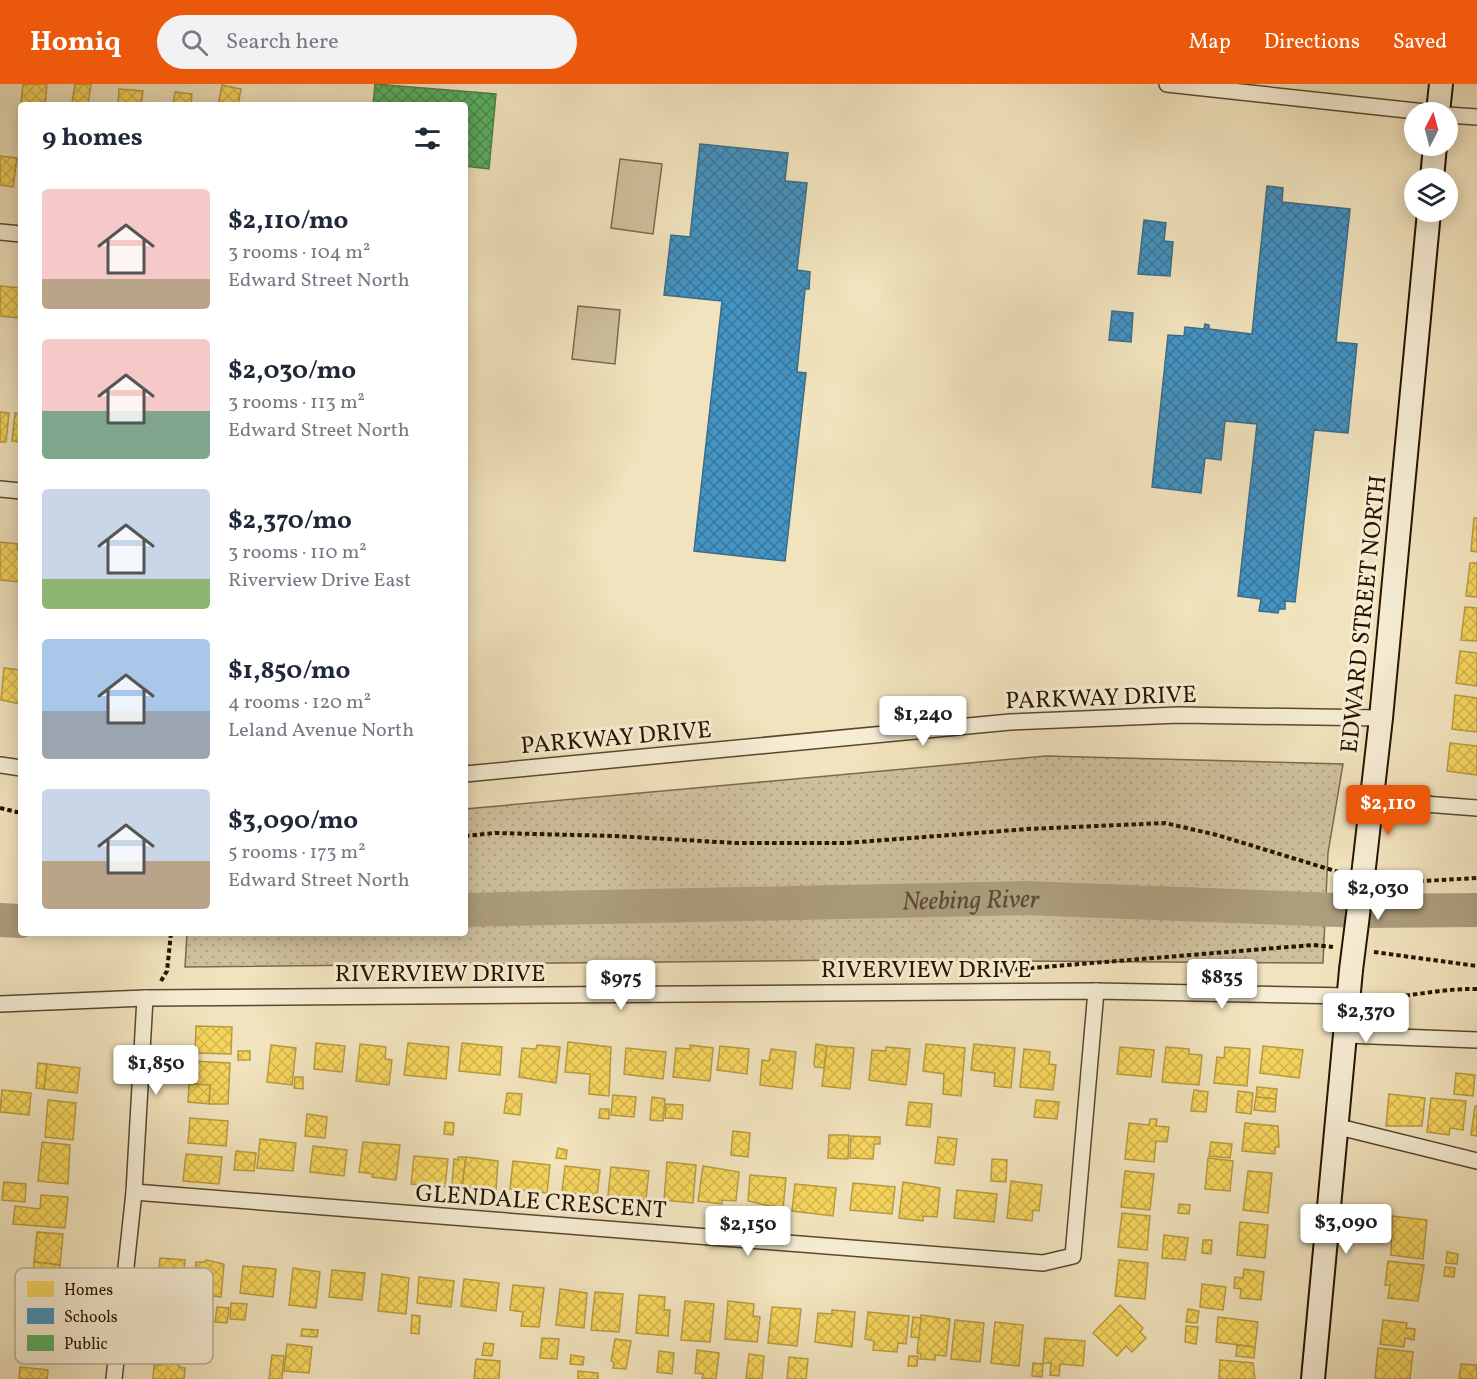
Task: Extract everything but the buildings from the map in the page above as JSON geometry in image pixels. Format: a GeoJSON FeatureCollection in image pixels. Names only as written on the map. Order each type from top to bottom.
{"type":"FeatureCollection","features":[{"type":"Feature","properties":{"kind":"main road"},"geometry":{"type":"LineString","coordinates":[[1439,102],[1442,84]]}},
{"type":"Feature","properties":{"kind":"main road","name":"EDWARD STREET NORTH"},"geometry":{"type":"LineString","coordinates":[[1313,1379],[1339,1127],[1351,970],[1381,718],[1428,222]]}},
{"type":"Feature","properties":{"kind":"street"},"geometry":{"type":"LineString","coordinates":[[1167,84],[1404,110]]}},
{"type":"Feature","properties":{"kind":"street"},"geometry":{"type":"LineString","coordinates":[[1458,116],[1477,117]]}},
{"type":"Feature","properties":{"kind":"street"},"geometry":{"type":"LineString","coordinates":[[0,232],[18,234]]}},
{"type":"Feature","properties":{"kind":"street"},"geometry":{"type":"LineString","coordinates":[[0,489],[18,491]]}},
{"type":"Feature","properties":{"kind":"street","name":"PARKWAY DRIVE"},"geometry":{"type":"LineString","coordinates":[[468,774],[1010,722],[1179,715],[1381,718]]}},
{"type":"Feature","properties":{"kind":"street"},"geometry":{"type":"LineString","coordinates":[[0,765],[18,768]]}},
{"type":"Feature","properties":{"kind":"street"},"geometry":{"type":"LineString","coordinates":[[1372,800],[1477,808]]}},
{"type":"Feature","properties":{"kind":"street","name":"RIVERVIEW DRIVE"},"geometry":{"type":"LineString","coordinates":[[0,1004],[146,998],[1096,991],[1349,996]]}},
{"type":"Feature","properties":{"kind":"street","name":"GLENDALE CRESCENT"},"geometry":{"type":"LineString","coordinates":[[134,1192],[1043,1263],[1073,1256],[1096,991]]}},
{"type":"Feature","properties":{"kind":"street"},"geometry":{"type":"LineString","coordinates":[[126,1268],[134,1192],[146,998]]}},
{"type":"Feature","properties":{"kind":"street"},"geometry":{"type":"LineString","coordinates":[[1346,1035],[1477,1040]]}},
{"type":"Feature","properties":{"kind":"street"},"geometry":{"type":"LineString","coordinates":[[1339,1127],[1477,1161]]}},
{"type":"Feature","properties":{"kind":"street"},"geometry":{"type":"LineString","coordinates":[[114,1379],[116,1364]]}},
{"type":"Feature","properties":{"kind":"path"},"geometry":{"type":"LineString","coordinates":[[0,808],[18,812]]}},
{"type":"Feature","properties":{"kind":"path"},"geometry":{"type":"LineString","coordinates":[[468,836],[507,833],[735,843],[846,843],[1028,829],[1165,823],[1217,835],[1338,874],[1364,873],[1423,881],[1477,879]]}},
{"type":"Feature","properties":{"kind":"path"},"geometry":{"type":"LineString","coordinates":[[171,936],[167,971],[172,982]]}},
{"type":"Feature","properties":{"kind":"path"},"geometry":{"type":"LineString","coordinates":[[967,973],[1313,945],[1335,948]]}},
{"type":"Feature","properties":{"kind":"path"},"geometry":{"type":"LineString","coordinates":[[1369,951],[1477,966]]}},
{"type":"Feature","properties":{"kind":"path"},"geometry":{"type":"LineString","coordinates":[[1349,996],[1404,998],[1434,990],[1477,989]]}},
{"type":"Feature","properties":{"kind":"shaded area"},"geometry":{"type":"Polygon","coordinates":[[[620,159],[662,164],[653,234],[611,228],[620,159]]]}},
{"type":"Feature","properties":{"kind":"shaded area"},"geometry":{"type":"Polygon","coordinates":[[[578,306],[620,310],[615,364],[572,359],[578,306]]]}},
{"type":"Feature","properties":{"kind":"shaded area"},"geometry":{"type":"Polygon","coordinates":[[[1046,756],[1343,764],[1328,853],[1323,963],[852,960],[185,967],[187,936],[468,936],[468,809],[1046,756]]]}},
{"type":"Feature","properties":{"kind":"waterway","name":"Neebing River"},"geometry":{"type":"LineString","coordinates":[[468,910],[1025,898],[1363,911],[1477,910]]}},
{"type":"Feature","properties":{"kind":"waterway","name":"Neebing River"},"geometry":{"type":"LineString","coordinates":[[0,920],[18,921]]}}]}
